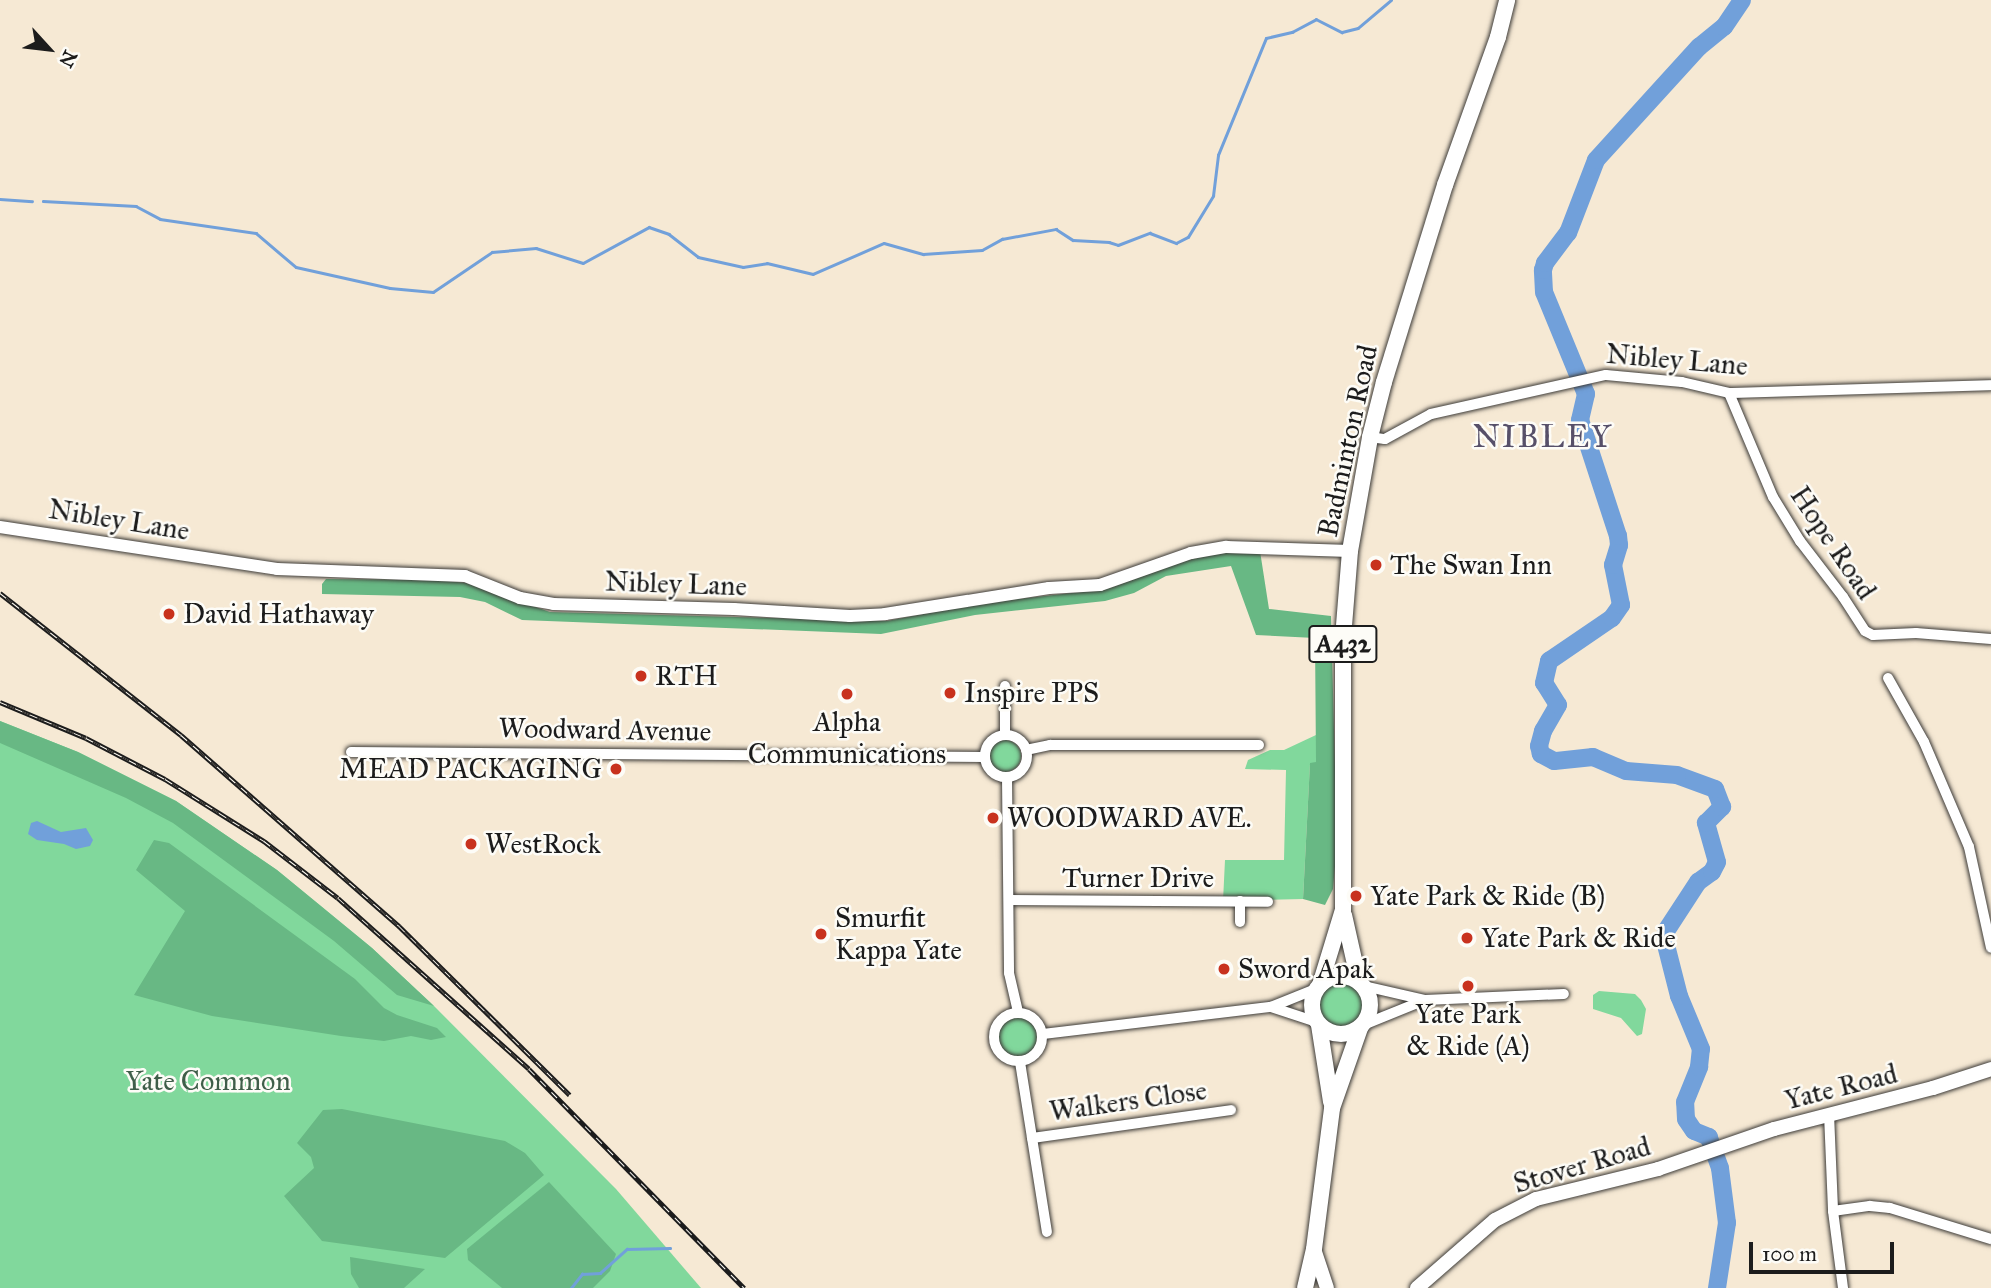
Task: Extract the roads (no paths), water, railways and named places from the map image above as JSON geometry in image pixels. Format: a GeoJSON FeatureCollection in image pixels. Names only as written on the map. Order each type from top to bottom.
{"type":"FeatureCollection","features":[{"type":"Feature","properties":{"kind":"main road","name":"Badminton Road"},"geometry":{"type":"LineString","coordinates":[[1362,984],[1343,909],[1343,650],[1350,551],[1370,437],[1384,382],[1445,185],[1498,37],[1507,0]]}},
{"type":"Feature","properties":{"kind":"main road","name":"Badminton Road"},"geometry":{"type":"LineString","coordinates":[[1319,987],[1343,909]]}},
{"type":"Feature","properties":{"kind":"main road"},"geometry":{"type":"LineString","coordinates":[[1305,1288],[1314,1249],[1332,1108],[1370,1010],[1362,984],[1339,976],[1319,987],[1312,1001],[1332,1108]]}},
{"type":"Feature","properties":{"kind":"main road"},"geometry":{"type":"LineString","coordinates":[[1318,1023],[1330,1032],[1342,1035],[1362,1026]]}},
{"type":"Feature","properties":{"kind":"main road","name":"Yate Road"},"geometry":{"type":"LineString","coordinates":[[1704,1154],[1829,1114],[1933,1088],[1991,1069]]}},
{"type":"Feature","properties":{"kind":"main road","name":"Stover Road"},"geometry":{"type":"LineString","coordinates":[[1417,1288],[1437,1273],[1479,1232],[1514,1208],[1536,1199],[1704,1154]]}},
{"type":"Feature","properties":{"kind":"main road"},"geometry":{"type":"LineString","coordinates":[[1314,1249],[1327,1288]]}},
{"type":"Feature","properties":{"kind":"street","name":"Nibley Lane"},"geometry":{"type":"LineString","coordinates":[[1370,437],[1385,439],[1431,414],[1606,375],[1682,382],[1729,393],[1991,385]]}},
{"type":"Feature","properties":{"kind":"street","name":"Hope Road"},"geometry":{"type":"LineString","coordinates":[[1729,393],[1773,497],[1800,541],[1865,631],[1873,635],[1916,633],[1991,639]]}},
{"type":"Feature","properties":{"kind":"street","name":"Nibley Lane"},"geometry":{"type":"LineString","coordinates":[[0,527],[277,569],[465,576],[520,598],[553,604],[850,616],[885,614],[1049,588],[1100,585],[1191,553],[1226,547],[1350,551]]}},
{"type":"Feature","properties":{"kind":"street"},"geometry":{"type":"LineString","coordinates":[[1888,678],[1924,742],[1969,847],[1991,948]]}},
{"type":"Feature","properties":{"kind":"street"},"geometry":{"type":"LineString","coordinates":[[1005,686],[1005,735]]}},
{"type":"Feature","properties":{"kind":"street"},"geometry":{"type":"LineString","coordinates":[[1005,735],[1016,738],[1026,750],[1024,765],[1020,771],[1007,777],[994,774],[985,757],[988,744],[1005,735]]}},
{"type":"Feature","properties":{"kind":"street"},"geometry":{"type":"LineString","coordinates":[[1026,750],[1050,745],[1259,745]]}},
{"type":"Feature","properties":{"kind":"street","name":"Woodward Avenue"},"geometry":{"type":"LineString","coordinates":[[351,752],[985,757]]}},
{"type":"Feature","properties":{"kind":"street"},"geometry":{"type":"LineString","coordinates":[[1007,777],[1009,973],[1018,1012]]}},
{"type":"Feature","properties":{"kind":"street","name":"Turner Drive"},"geometry":{"type":"LineString","coordinates":[[1009,900],[1268,902]]}},
{"type":"Feature","properties":{"kind":"street"},"geometry":{"type":"LineString","coordinates":[[1240,901],[1240,922]]}},
{"type":"Feature","properties":{"kind":"street"},"geometry":{"type":"LineString","coordinates":[[1362,984],[1425,1000],[1564,994]]}},
{"type":"Feature","properties":{"kind":"street"},"geometry":{"type":"LineString","coordinates":[[1044,1034],[1271,1007],[1319,987]]}},
{"type":"Feature","properties":{"kind":"street"},"geometry":{"type":"LineString","coordinates":[[1362,1026],[1425,1000]]}},
{"type":"Feature","properties":{"kind":"street"},"geometry":{"type":"LineString","coordinates":[[1271,1007],[1318,1023]]}},
{"type":"Feature","properties":{"kind":"street"},"geometry":{"type":"LineString","coordinates":[[1018,1012],[1037,1021],[1044,1034],[1040,1050],[1032,1058],[1020,1062],[1007,1059],[998,1051],[994,1041],[996,1026],[1005,1016],[1018,1012]]}},
{"type":"Feature","properties":{"kind":"street"},"geometry":{"type":"LineString","coordinates":[[1020,1062],[1048,1232]]}},
{"type":"Feature","properties":{"kind":"street","name":"Walkers Close"},"geometry":{"type":"LineString","coordinates":[[1032,1138],[1231,1110]]}},
{"type":"Feature","properties":{"kind":"street"},"geometry":{"type":"LineString","coordinates":[[1829,1114],[1833,1211],[1843,1288]]}},
{"type":"Feature","properties":{"kind":"street"},"geometry":{"type":"LineString","coordinates":[[1833,1211],[1870,1206],[1890,1208],[1991,1240]]}},
{"type":"Feature","properties":{"kind":"water"},"geometry":{"type":"Polygon","coordinates":[[[37,821],[61,832],[86,828],[93,840],[90,846],[76,849],[64,844],[37,840],[28,834],[31,823],[37,821]]]}},
{"type":"Feature","properties":{"kind":"waterway"},"geometry":{"type":"LineString","coordinates":[[43,201],[136,206],[160,219],[256,233],[296,267],[390,288],[433,292],[492,252],[536,248],[583,263],[649,227],[669,234],[698,257],[743,267],[767,263],[813,274],[884,243],[923,254],[982,250],[1002,239],[1056,229],[1073,240],[1118,245],[1150,233],[1176,243],[1188,237],[1213,196],[1218,155],[1266,38],[1292,32],[1316,19],[1342,32],[1358,28],[1391,0]]}},
{"type":"Feature","properties":{"kind":"waterway"},"geometry":{"type":"LineString","coordinates":[[1717,1288],[1727,1223],[1720,1168],[1709,1137],[1694,1131],[1686,1119],[1685,1102],[1699,1067],[1701,1049],[1679,996],[1666,945],[1666,931],[1698,882],[1712,872],[1717,862],[1706,823],[1722,807],[1715,789],[1677,775],[1626,771],[1593,757],[1554,761],[1541,754],[1539,746],[1543,731],[1558,705],[1544,683],[1549,661],[1612,618],[1621,605],[1613,565],[1619,545],[1618,536],[1580,420],[1586,394],[1544,292],[1543,270],[1545,263],[1568,233],[1596,160],[1699,47],[1724,27],[1742,0]]}},
{"type":"Feature","properties":{"kind":"waterway"},"geometry":{"type":"LineString","coordinates":[[0,199],[32,201]]}},
{"type":"Feature","properties":{"kind":"waterway"},"geometry":{"type":"LineString","coordinates":[[571,1288],[582,1274],[600,1273],[627,1249],[670,1248]]}},
{"type":"Feature","properties":{"kind":"railway"},"geometry":{"type":"LineString","coordinates":[[0,593],[181,735],[399,926],[570,1095]]}},
{"type":"Feature","properties":{"kind":"railway"},"geometry":{"type":"LineString","coordinates":[[0,702],[86,738],[165,779],[264,841],[338,898],[529,1069],[744,1288]]}},
{"type":"Feature","properties":{"kind":"place","name":"The Swan Inn"},"geometry":{"type":"Point","coordinates":[1376,565]}},
{"type":"Feature","properties":{"kind":"place","name":"David Hathaway"},"geometry":{"type":"Point","coordinates":[169,614]}},
{"type":"Feature","properties":{"kind":"place","name":"RTH"},"geometry":{"type":"Point","coordinates":[641,676]}},
{"type":"Feature","properties":{"kind":"place","name":"Inspire PPS"},"geometry":{"type":"Point","coordinates":[950,693]}},
{"type":"Feature","properties":{"kind":"place","name":"Alpha Communications"},"geometry":{"type":"Point","coordinates":[847,694]}},
{"type":"Feature","properties":{"kind":"place","name":"MEAD PACKAGING"},"geometry":{"type":"Point","coordinates":[616,769]}},
{"type":"Feature","properties":{"kind":"place","name":"WOODWARD AVE."},"geometry":{"type":"Point","coordinates":[993,818]}},
{"type":"Feature","properties":{"kind":"place","name":"WestRock"},"geometry":{"type":"Point","coordinates":[471,844]}},
{"type":"Feature","properties":{"kind":"place","name":"Yate Park & Ride (B)"},"geometry":{"type":"Point","coordinates":[1356,896]}},
{"type":"Feature","properties":{"kind":"place","name":"Smurfit Kappa Yate"},"geometry":{"type":"Point","coordinates":[821,934]}},
{"type":"Feature","properties":{"kind":"place","name":"Yate Park & Ride"},"geometry":{"type":"Point","coordinates":[1467,938]}},
{"type":"Feature","properties":{"kind":"place","name":"Sword Apak"},"geometry":{"type":"Point","coordinates":[1224,969]}},
{"type":"Feature","properties":{"kind":"place","name":"Yate Park & Ride (A)"},"geometry":{"type":"Point","coordinates":[1468,986]}},
{"type":"Feature","properties":{"kind":"district","name":"NIBLEY"},"geometry":{"type":"Point","coordinates":[1543,437]}},
{"type":"Feature","properties":{"kind":"park label","name":"Yate Common"},"geometry":{"type":"Point","coordinates":[208,1081]}}]}
